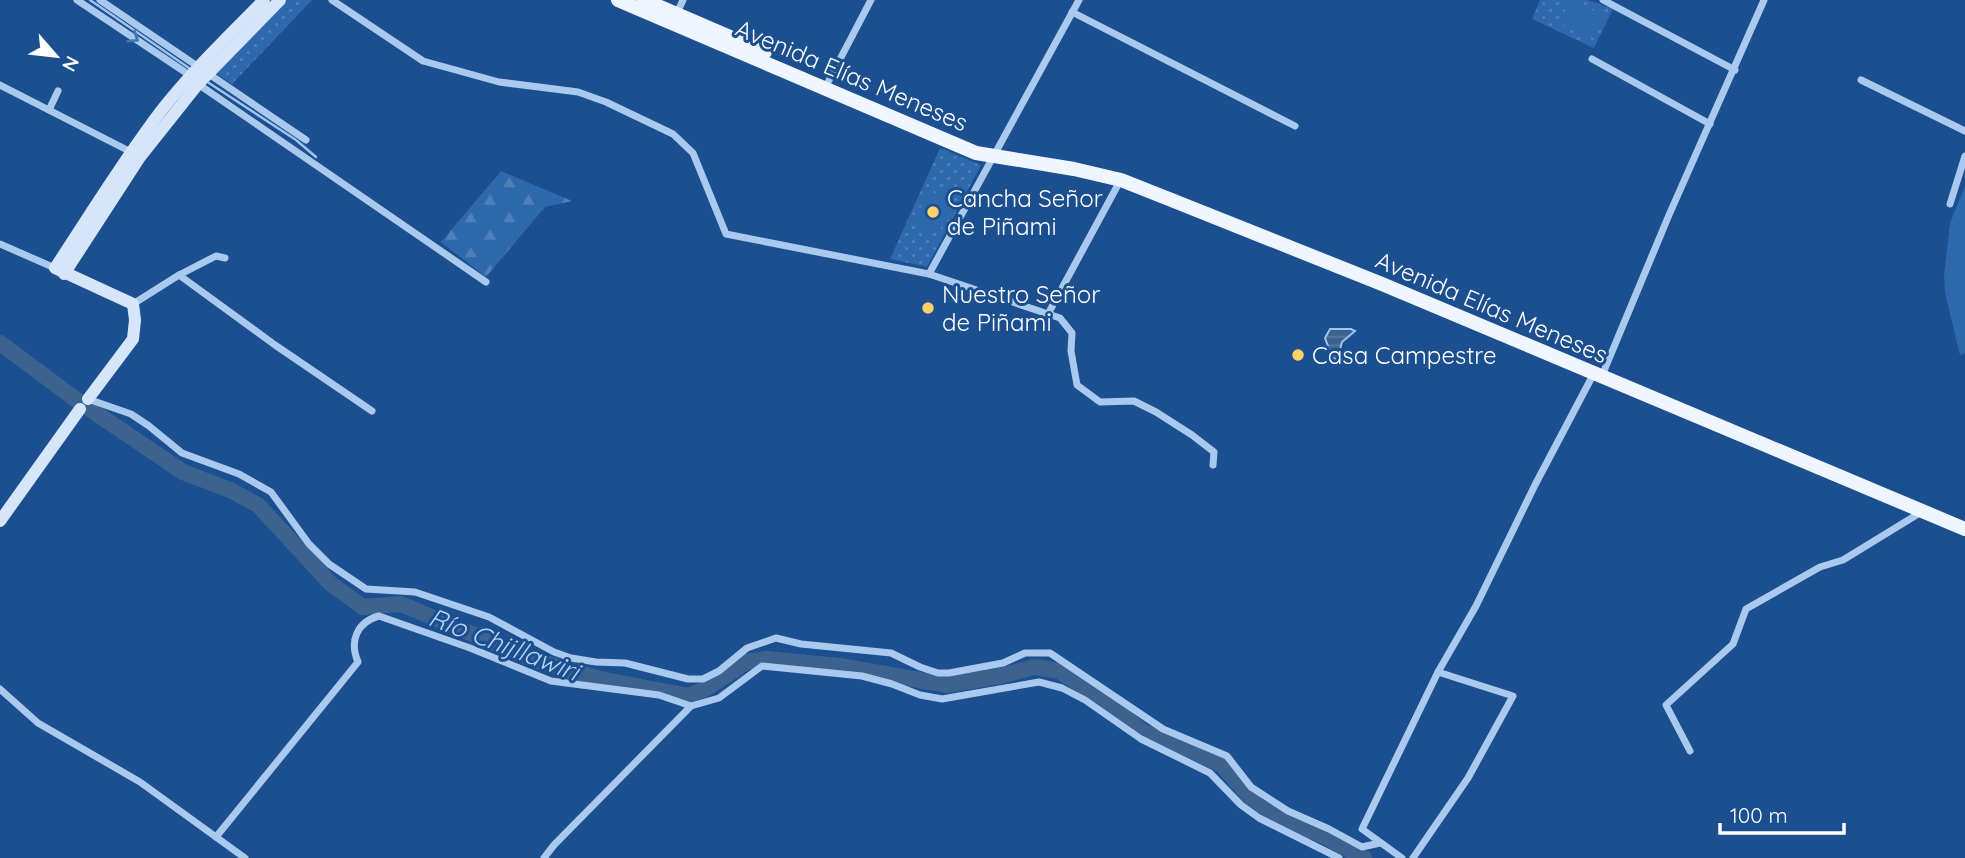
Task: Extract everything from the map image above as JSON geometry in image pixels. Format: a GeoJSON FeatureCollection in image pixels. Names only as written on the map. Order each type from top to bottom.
{"type":"FeatureCollection","features":[{"type":"Feature","properties":{"kind":"main road"},"geometry":{"type":"LineString","coordinates":[[0,520],[133,339],[133,304],[60,271],[135,154],[198,75],[264,0]]}},
{"type":"Feature","properties":{"kind":"main road"},"geometry":{"type":"LineString","coordinates":[[198,75],[279,0]]}},
{"type":"Feature","properties":{"kind":"main road","name":"Avenida Elías Meneses"},"geometry":{"type":"LineString","coordinates":[[618,0],[674,19],[827,85],[982,146],[992,155],[1121,180],[1382,284],[1965,529]]}},
{"type":"Feature","properties":{"kind":"main road","name":"Avenida Elías Meneses"},"geometry":{"type":"LineString","coordinates":[[645,0],[674,19]]}},
{"type":"Feature","properties":{"kind":"street"},"geometry":{"type":"LineString","coordinates":[[77,0],[306,140]]}},
{"type":"Feature","properties":{"kind":"street"},"geometry":{"type":"LineString","coordinates":[[100,0],[198,75],[486,282]]}},
{"type":"Feature","properties":{"kind":"street"},"geometry":{"type":"LineString","coordinates":[[332,0],[424,61],[499,82],[578,92],[606,102],[673,134],[693,153],[726,234],[929,274],[1060,318],[1072,333],[1077,385],[1100,402],[1134,401],[1156,412],[1214,452],[1213,465]]}},
{"type":"Feature","properties":{"kind":"street"},"geometry":{"type":"LineString","coordinates":[[674,19],[683,0]]}},
{"type":"Feature","properties":{"kind":"street"},"geometry":{"type":"LineString","coordinates":[[827,85],[871,0]]}},
{"type":"Feature","properties":{"kind":"street"},"geometry":{"type":"LineString","coordinates":[[929,274],[1079,0]]}},
{"type":"Feature","properties":{"kind":"street"},"geometry":{"type":"LineString","coordinates":[[1603,0],[1735,70]]}},
{"type":"Feature","properties":{"kind":"street"},"geometry":{"type":"LineString","coordinates":[[1402,858],[1362,829],[1438,672],[1476,606],[1535,485],[1597,376],[1764,0]]}},
{"type":"Feature","properties":{"kind":"street"},"geometry":{"type":"LineString","coordinates":[[1072,12],[1294,126]]}},
{"type":"Feature","properties":{"kind":"street"},"geometry":{"type":"LineString","coordinates":[[1592,59],[1710,124]]}},
{"type":"Feature","properties":{"kind":"street"},"geometry":{"type":"LineString","coordinates":[[1861,80],[1965,131]]}},
{"type":"Feature","properties":{"kind":"street"},"geometry":{"type":"LineString","coordinates":[[0,85],[135,154]]}},
{"type":"Feature","properties":{"kind":"street"},"geometry":{"type":"LineString","coordinates":[[49,110],[58,91]]}},
{"type":"Feature","properties":{"kind":"street"},"geometry":{"type":"LineString","coordinates":[[1950,204],[1965,156]]}},
{"type":"Feature","properties":{"kind":"street"},"geometry":{"type":"LineString","coordinates":[[1048,314],[1121,180]]}},
{"type":"Feature","properties":{"kind":"street"},"geometry":{"type":"LineString","coordinates":[[0,244],[60,271]]}},
{"type":"Feature","properties":{"kind":"street"},"geometry":{"type":"LineString","coordinates":[[133,304],[216,256],[225,258]]}},
{"type":"Feature","properties":{"kind":"street"},"geometry":{"type":"LineString","coordinates":[[179,275],[372,411]]}},
{"type":"Feature","properties":{"kind":"street"},"geometry":{"type":"LineString","coordinates":[[84,404],[131,415],[182,453],[239,474],[271,492],[322,558],[366,589],[415,592],[488,617],[554,652],[571,658],[625,663],[688,678],[704,679],[719,671],[747,648],[776,638],[801,644],[891,653],[938,673],[1003,663],[1024,653],[1050,653],[1163,729],[1227,756],[1251,787],[1288,811],[1362,846],[1380,843]]}},
{"type":"Feature","properties":{"kind":"street"},"geometry":{"type":"LineString","coordinates":[[1690,751],[1667,705],[1734,644],[1746,609],[1820,567],[1843,560],[1923,511]]}},
{"type":"Feature","properties":{"kind":"street"},"geometry":{"type":"LineString","coordinates":[[216,837],[358,662],[354,652],[354,640],[358,629],[368,619],[379,616],[470,648],[551,681],[659,695],[691,706]]}},
{"type":"Feature","properties":{"kind":"street"},"geometry":{"type":"LineString","coordinates":[[544,858],[691,706],[719,698],[762,666],[862,677],[942,699],[1039,682],[1062,688],[1085,700],[1141,739],[1210,773],[1241,805],[1259,818],[1339,858]]}},
{"type":"Feature","properties":{"kind":"street"},"geometry":{"type":"LineString","coordinates":[[1413,858],[1468,778],[1513,696],[1438,672]]}},
{"type":"Feature","properties":{"kind":"street"},"geometry":{"type":"LineString","coordinates":[[0,688],[38,723],[140,782],[245,858]]}},
{"type":"Feature","properties":{"kind":"green space"},"geometry":{"type":"Polygon","coordinates":[[[286,0],[312,0],[232,84],[216,73],[286,0]]]}},
{"type":"Feature","properties":{"kind":"green space"},"geometry":{"type":"Polygon","coordinates":[[[1540,0],[1588,0],[1613,9],[1594,48],[1532,19],[1540,0]]]}},
{"type":"Feature","properties":{"kind":"green space"},"geometry":{"type":"Polygon","coordinates":[[[1570,0],[1603,15],[1594,38],[1560,23],[1570,0]]]}},
{"type":"Feature","properties":{"kind":"green space"},"geometry":{"type":"Polygon","coordinates":[[[940,148],[981,165],[927,267],[890,259],[940,148]]]}},
{"type":"Feature","properties":{"kind":"green space"},"geometry":{"type":"Polygon","coordinates":[[[501,171],[572,201],[545,207],[486,277],[441,242],[501,171]]]}},
{"type":"Feature","properties":{"kind":"green space"},"geometry":{"type":"Polygon","coordinates":[[[1965,186],[1965,353],[1960,355],[1945,293],[1944,276],[1950,223],[1965,186]]]}},
{"type":"Feature","properties":{"kind":"green space","name":"Cancha Señor de Piñami"},"geometry":{"type":"Polygon","coordinates":[[[927,190],[951,199],[939,234],[915,225],[927,190]]]}},
{"type":"Feature","properties":{"kind":"shaded area"},"geometry":{"type":"Polygon","coordinates":[[[1330,329],[1355,331],[1342,342],[1337,360],[1332,357],[1325,338],[1330,329]]]}},
{"type":"Feature","properties":{"kind":"waterway"},"geometry":{"type":"LineString","coordinates":[[90,0],[189,68]]}},
{"type":"Feature","properties":{"kind":"waterway"},"geometry":{"type":"LineString","coordinates":[[209,83],[296,140],[316,157]]}},
{"type":"Feature","properties":{"kind":"waterway","name":"Río Chijllawiri"},"geometry":{"type":"LineString","coordinates":[[0,343],[78,401],[183,472],[230,490],[258,505],[331,584],[363,607],[401,604],[534,660],[600,679],[689,696],[707,688],[746,662],[766,659],[840,666],[948,685],[1034,667],[1059,671],[1102,698],[1142,731],[1222,765],[1258,806],[1291,824],[1322,835],[1364,858]]}},
{"type":"Feature","properties":{"kind":"place","name":"Cancha Señor de Piñami"},"geometry":{"type":"Point","coordinates":[933,212]}},
{"type":"Feature","properties":{"kind":"place","name":"Nuestro Señor de Piñami"},"geometry":{"type":"Point","coordinates":[928,308]}},
{"type":"Feature","properties":{"kind":"place","name":"Casa Campestre"},"geometry":{"type":"Point","coordinates":[1298,355]}}]}
